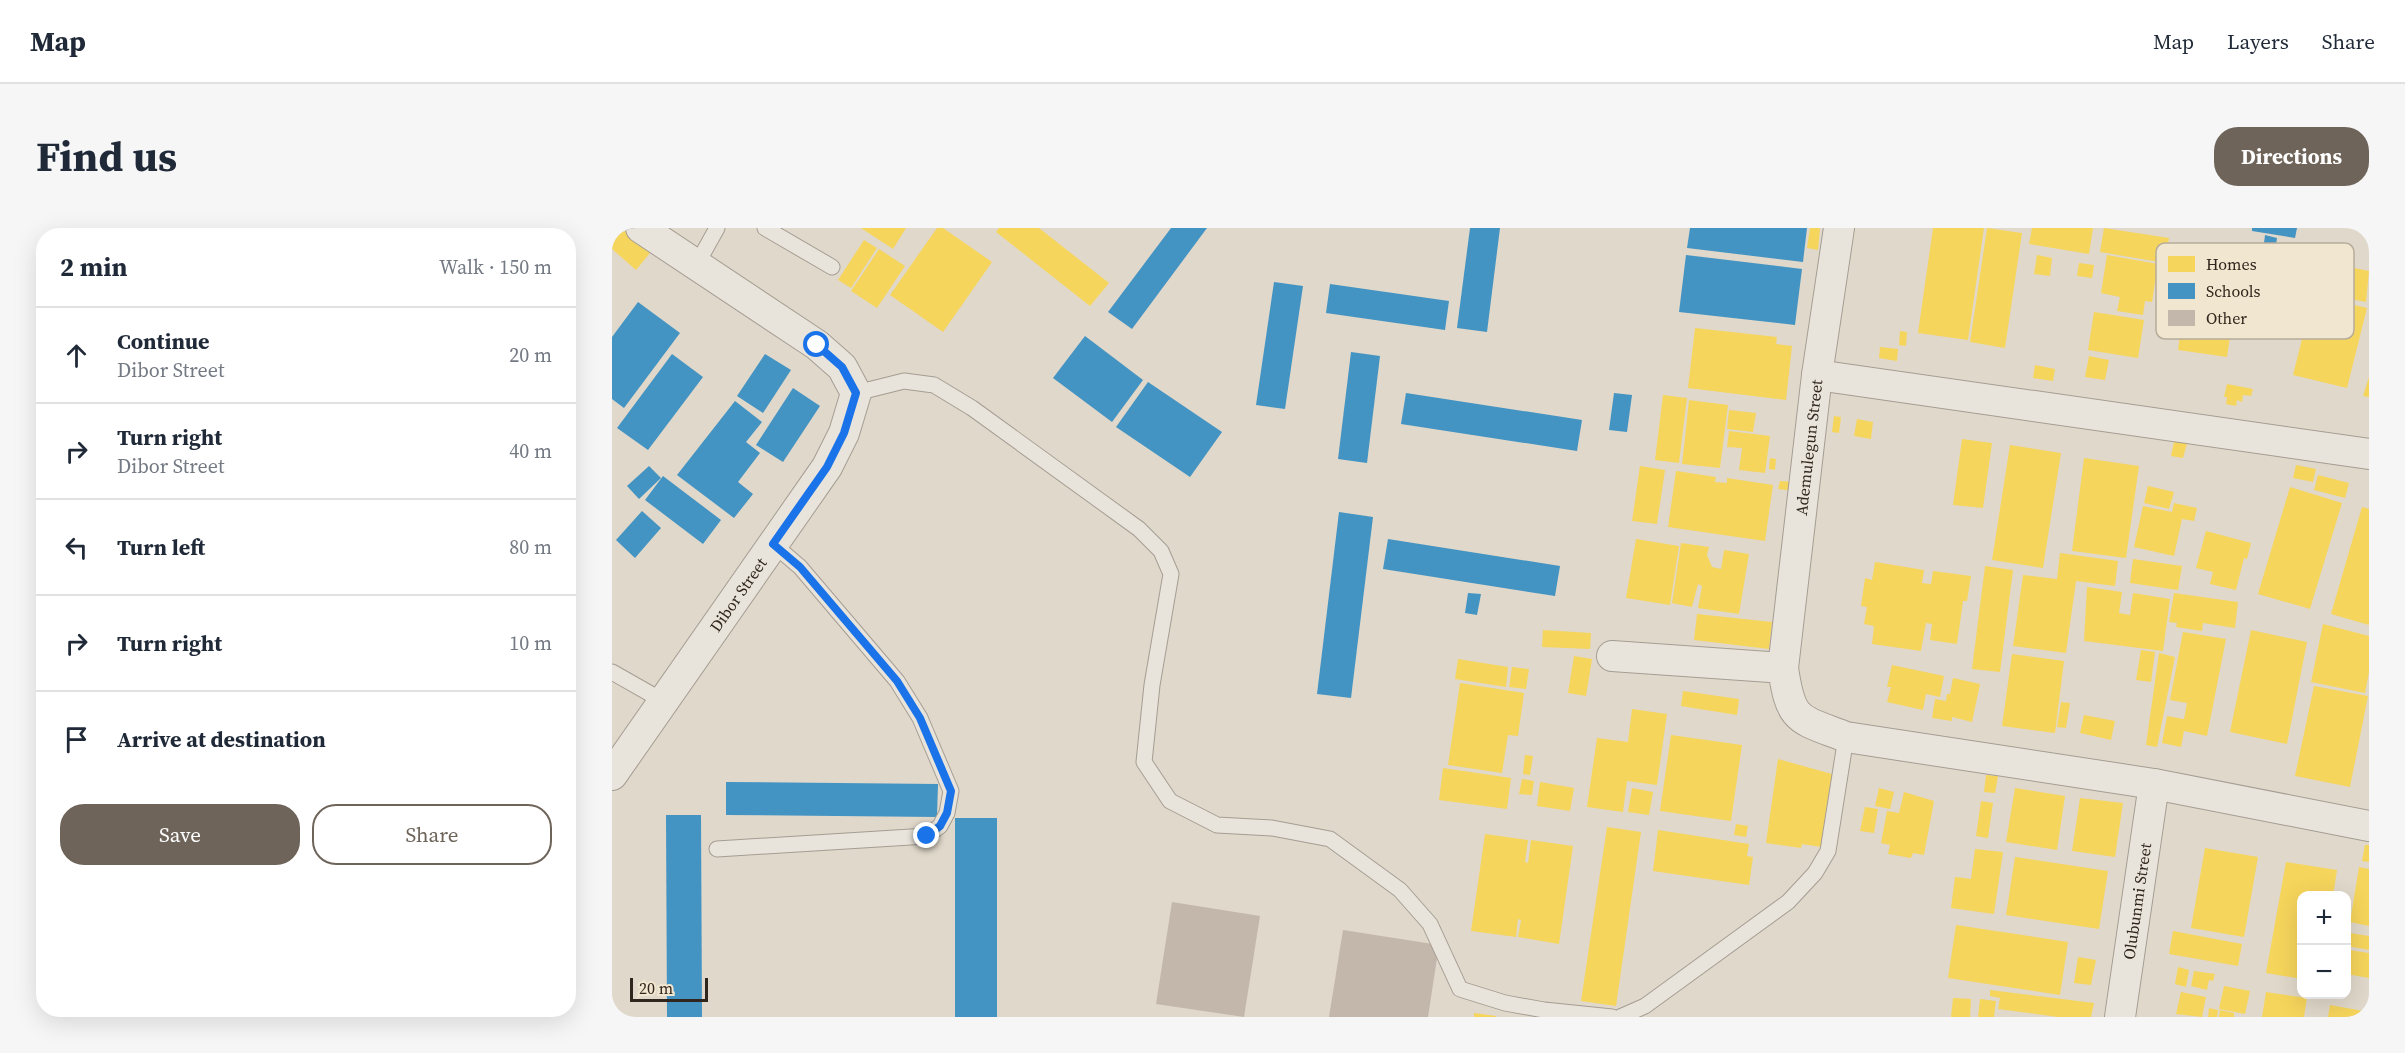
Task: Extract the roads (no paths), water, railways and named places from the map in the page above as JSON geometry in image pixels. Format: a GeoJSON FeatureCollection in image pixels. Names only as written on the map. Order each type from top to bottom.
{"type":"FeatureCollection","features":[{"type":"Feature","properties":{"kind":"street"},"geometry":{"type":"LineString","coordinates":[[641,228],[817,345],[842,367],[856,393]]}},
{"type":"Feature","properties":{"kind":"street","name":"Ademulegun Street"},"geometry":{"type":"LineString","coordinates":[[1839,228],[1817,375],[1783,668],[1788,699],[1797,715],[1812,724],[1846,737],[2154,784],[2369,826]]}},
{"type":"Feature","properties":{"kind":"street"},"geometry":{"type":"LineString","coordinates":[[1817,375],[2369,454]]}},
{"type":"Feature","properties":{"kind":"street","name":"Dibor Street"},"geometry":{"type":"LineString","coordinates":[[612,775],[827,467],[844,433],[856,393]]}},
{"type":"Feature","properties":{"kind":"street"},"geometry":{"type":"LineString","coordinates":[[1612,656],[1783,668]]}},
{"type":"Feature","properties":{"kind":"street","name":"Olubunmi Street"},"geometry":{"type":"LineString","coordinates":[[2120,1017],[2154,784]]}},
{"type":"Feature","properties":{"kind":"lane"},"geometry":{"type":"LineString","coordinates":[[697,264],[717,228]]}},
{"type":"Feature","properties":{"kind":"lane"},"geometry":{"type":"LineString","coordinates":[[765,228],[832,267]]}},
{"type":"Feature","properties":{"kind":"lane"},"geometry":{"type":"LineString","coordinates":[[856,393],[904,381],[934,385],[972,408],[1139,529],[1161,551],[1171,574],[1152,685],[1144,762],[1170,801],[1217,825],[1272,828],[1330,839],[1400,890],[1430,924],[1460,989],[1515,1005],[1612,1017]]}},
{"type":"Feature","properties":{"kind":"lane"},"geometry":{"type":"LineString","coordinates":[[717,849],[927,836],[940,826],[947,813],[951,791],[920,718],[897,681],[800,567],[773,544]]}},
{"type":"Feature","properties":{"kind":"lane"},"geometry":{"type":"LineString","coordinates":[[612,672],[663,701]]}},
{"type":"Feature","properties":{"kind":"lane"},"geometry":{"type":"LineString","coordinates":[[1620,1017],[1645,1006],[1779,909],[1815,873],[1828,851],[1846,737]]}}]}
